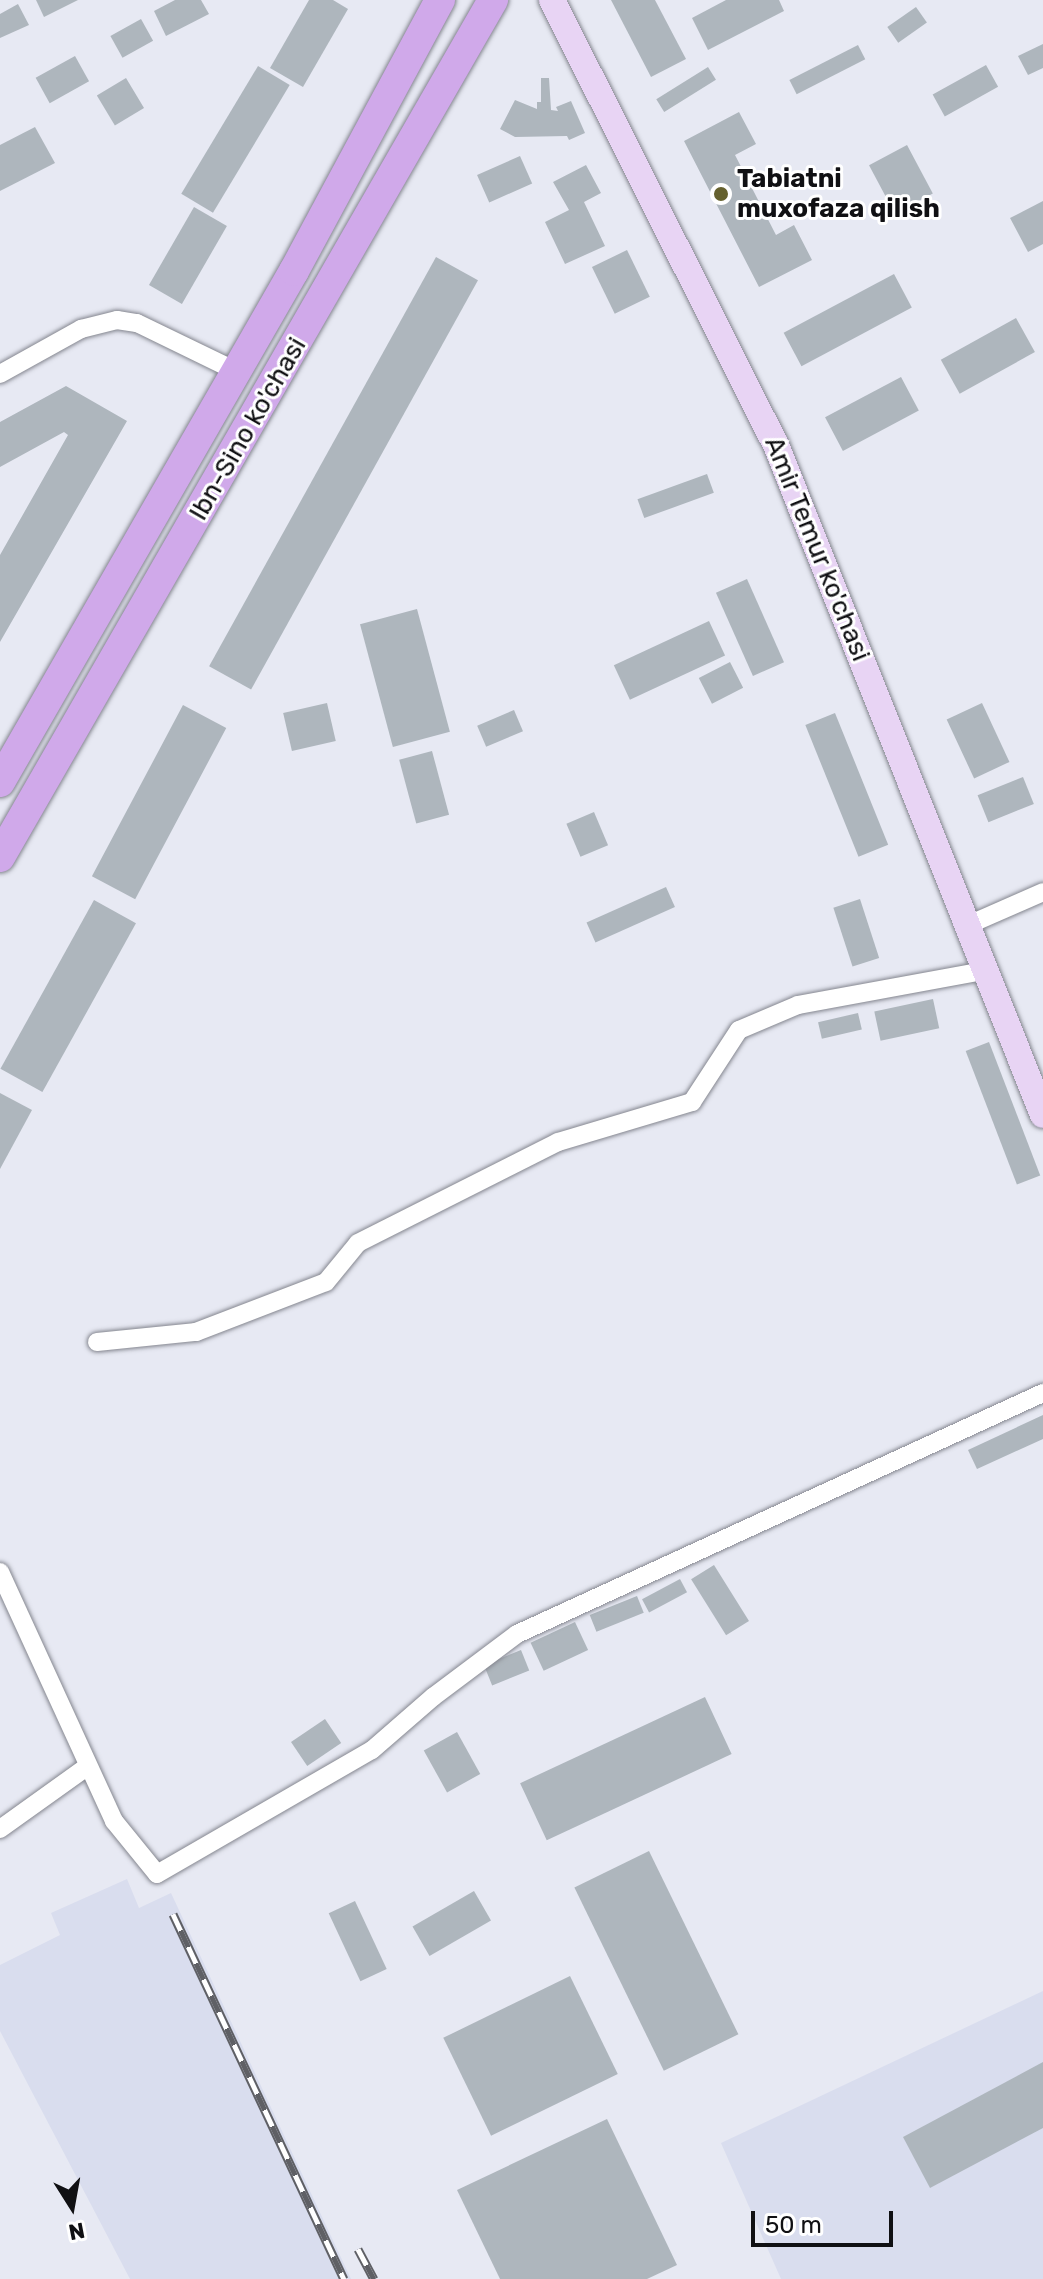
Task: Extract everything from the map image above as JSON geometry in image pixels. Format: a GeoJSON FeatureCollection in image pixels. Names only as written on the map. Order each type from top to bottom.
{"type":"FeatureCollection","features":[{"type":"Feature","properties":{"kind":"main road","name":"Ibn-Sino ko'chasi"},"geometry":{"type":"LineString","coordinates":[[0,782],[236,371],[440,0]]}},
{"type":"Feature","properties":{"kind":"main road","name":"Ibn-Sino ko'chasi"},"geometry":{"type":"LineString","coordinates":[[0,857],[493,0]]}},
{"type":"Feature","properties":{"kind":"main road","name":"Amir Temur ko'chasi"},"geometry":{"type":"LineString","coordinates":[[552,0],[776,445],[1043,1115]]}},
{"type":"Feature","properties":{"kind":"street"},"geometry":{"type":"LineString","coordinates":[[0,374],[81,329],[117,320],[137,323],[236,371]]}},
{"type":"Feature","properties":{"kind":"street"},"geometry":{"type":"LineString","coordinates":[[968,925],[1043,892]]}},
{"type":"Feature","properties":{"kind":"street"},"geometry":{"type":"LineString","coordinates":[[97,1342],[196,1332],[326,1282],[358,1243],[545,1148],[692,1102],[739,1030],[798,1005],[984,971]]}},
{"type":"Feature","properties":{"kind":"street"},"geometry":{"type":"LineString","coordinates":[[0,1572],[114,1821],[157,1874],[372,1750],[433,1697],[517,1634],[1043,1393]]}},
{"type":"Feature","properties":{"kind":"street"},"geometry":{"type":"LineString","coordinates":[[0,1829],[88,1766]]}},
{"type":"Feature","properties":{"kind":"shaded area"},"geometry":{"type":"Polygon","coordinates":[[[127,1879],[139,1908],[171,1893],[351,2279],[130,2279],[0,2031],[0,1965],[60,1935],[51,1913],[127,1879]]]}},
{"type":"Feature","properties":{"kind":"shaded area"},"geometry":{"type":"Polygon","coordinates":[[[1043,1991],[1043,2279],[781,2279],[721,2143],[1043,1991]]]}},
{"type":"Feature","properties":{"kind":"building"},"geometry":{"type":"Polygon","coordinates":[[[36,0],[78,0],[44,17],[36,0]]]}},
{"type":"Feature","properties":{"kind":"building"},"geometry":{"type":"Polygon","coordinates":[[[175,0],[201,0],[209,14],[166,36],[154,11],[175,0]]]}},
{"type":"Feature","properties":{"kind":"building"},"geometry":{"type":"Polygon","coordinates":[[[309,0],[333,0],[348,9],[303,87],[270,68],[309,0]]]}},
{"type":"Feature","properties":{"kind":"building"},"geometry":{"type":"Polygon","coordinates":[[[611,0],[655,0],[686,59],[651,77],[611,0]]]}},
{"type":"Feature","properties":{"kind":"building"},"geometry":{"type":"Polygon","coordinates":[[[726,0],[779,0],[784,11],[708,50],[692,18],[726,0]]]}},
{"type":"Feature","properties":{"kind":"building"},"geometry":{"type":"Polygon","coordinates":[[[18,4],[29,25],[0,38],[0,14],[18,4]]]}},
{"type":"Feature","properties":{"kind":"building"},"geometry":{"type":"Polygon","coordinates":[[[916,7],[927,23],[898,43],[887,27],[916,7]]]}},
{"type":"Feature","properties":{"kind":"building"},"geometry":{"type":"Polygon","coordinates":[[[141,19],[153,41],[123,58],[110,36],[141,19]]]}},
{"type":"Feature","properties":{"kind":"building"},"geometry":{"type":"Polygon","coordinates":[[[1043,44],[1043,68],[1028,75],[1018,56],[1043,44]]]}},
{"type":"Feature","properties":{"kind":"building"},"geometry":{"type":"Polygon","coordinates":[[[858,45],[865,59],[797,94],[789,80],[858,45]]]}},
{"type":"Feature","properties":{"kind":"building"},"geometry":{"type":"Polygon","coordinates":[[[75,56],[89,81],[50,103],[36,78],[75,56]]]}},
{"type":"Feature","properties":{"kind":"building"},"geometry":{"type":"Polygon","coordinates":[[[986,65],[998,87],[945,116],[933,95],[986,65]]]}},
{"type":"Feature","properties":{"kind":"building"},"geometry":{"type":"Polygon","coordinates":[[[258,66],[290,85],[213,213],[181,194],[258,66]]]}},
{"type":"Feature","properties":{"kind":"building"},"geometry":{"type":"Polygon","coordinates":[[[708,67],[716,80],[664,112],[656,99],[708,67]]]}},
{"type":"Feature","properties":{"kind":"building"},"geometry":{"type":"Polygon","coordinates":[[[126,78],[144,108],[115,126],[97,96],[126,78]]]}},
{"type":"Feature","properties":{"kind":"building"},"geometry":{"type":"Polygon","coordinates":[[[541,78],[549,78],[551,110],[558,111],[556,107],[571,101],[585,133],[569,140],[567,136],[515,137],[500,129],[515,100],[537,109],[537,102],[541,102],[541,78]]]}},
{"type":"Feature","properties":{"kind":"building"},"geometry":{"type":"Polygon","coordinates":[[[739,112],[756,144],[735,155],[776,235],[794,225],[812,260],[759,287],[684,141],[739,112]]]}},
{"type":"Feature","properties":{"kind":"building"},"geometry":{"type":"Polygon","coordinates":[[[35,127],[55,163],[0,191],[0,145],[35,127]]]}},
{"type":"Feature","properties":{"kind":"building"},"geometry":{"type":"Polygon","coordinates":[[[907,145],[933,194],[895,214],[869,165],[907,145]]]}},
{"type":"Feature","properties":{"kind":"building"},"geometry":{"type":"Polygon","coordinates":[[[520,156],[532,183],[489,203],[477,175],[520,156]]]}},
{"type":"Feature","properties":{"kind":"building"},"geometry":{"type":"Polygon","coordinates":[[[586,165],[601,193],[584,202],[605,246],[565,264],[545,222],[569,210],[553,182],[586,165]]]}},
{"type":"Feature","properties":{"kind":"building"},"geometry":{"type":"Polygon","coordinates":[[[1043,201],[1043,244],[1028,252],[1010,218],[1043,201]]]}},
{"type":"Feature","properties":{"kind":"building"},"geometry":{"type":"Polygon","coordinates":[[[194,207],[227,226],[182,304],[149,285],[194,207]]]}},
{"type":"Feature","properties":{"kind":"building"},"geometry":{"type":"Polygon","coordinates":[[[627,250],[650,297],[615,314],[592,267],[627,250]]]}},
{"type":"Feature","properties":{"kind":"building"},"geometry":{"type":"Polygon","coordinates":[[[436,257],[478,280],[251,690],[209,666],[436,257]]]}},
{"type":"Feature","properties":{"kind":"building"},"geometry":{"type":"Polygon","coordinates":[[[894,274],[912,308],[801,366],[784,333],[894,274]]]}},
{"type":"Feature","properties":{"kind":"building"},"geometry":{"type":"Polygon","coordinates":[[[1016,318],[1035,352],[960,394],[941,360],[1016,318]]]}},
{"type":"Feature","properties":{"kind":"building"},"geometry":{"type":"Polygon","coordinates":[[[901,377],[919,411],[843,451],[825,417],[901,377]]]}},
{"type":"Feature","properties":{"kind":"building"},"geometry":{"type":"Polygon","coordinates":[[[66,386],[127,421],[0,642],[0,555],[68,435],[64,432],[0,467],[0,422],[66,386]]]}},
{"type":"Feature","properties":{"kind":"building"},"geometry":{"type":"Polygon","coordinates":[[[707,474],[714,493],[644,518],[637,499],[707,474]]]}},
{"type":"Feature","properties":{"kind":"building"},"geometry":{"type":"Polygon","coordinates":[[[747,579],[784,662],[753,676],[716,593],[747,579]]]}},
{"type":"Feature","properties":{"kind":"building"},"geometry":{"type":"Polygon","coordinates":[[[417,609],[450,732],[393,747],[360,624],[417,609]]]}},
{"type":"Feature","properties":{"kind":"building"},"geometry":{"type":"Polygon","coordinates":[[[709,621],[725,655],[630,700],[614,665],[709,621]]]}},
{"type":"Feature","properties":{"kind":"building"},"geometry":{"type":"Polygon","coordinates":[[[730,662],[743,688],[712,704],[699,678],[730,662]]]}},
{"type":"Feature","properties":{"kind":"building"},"geometry":{"type":"Polygon","coordinates":[[[327,703],[336,741],[292,751],[283,713],[327,703]]]}},
{"type":"Feature","properties":{"kind":"building"},"geometry":{"type":"Polygon","coordinates":[[[982,703],[1009,762],[974,778],[947,719],[982,703]]]}},
{"type":"Feature","properties":{"kind":"building"},"geometry":{"type":"Polygon","coordinates":[[[183,705],[226,728],[135,899],[92,876],[183,705]]]}},
{"type":"Feature","properties":{"kind":"building"},"geometry":{"type":"Polygon","coordinates":[[[514,710],[523,731],[486,747],[477,726],[514,710]]]}},
{"type":"Feature","properties":{"kind":"building"},"geometry":{"type":"Polygon","coordinates":[[[835,713],[888,845],[859,857],[805,725],[835,713]]]}},
{"type":"Feature","properties":{"kind":"building"},"geometry":{"type":"Polygon","coordinates":[[[432,751],[449,815],[416,824],[399,760],[432,751]]]}},
{"type":"Feature","properties":{"kind":"building"},"geometry":{"type":"Polygon","coordinates":[[[1023,777],[1034,804],[988,822],[978,795],[1023,777]]]}},
{"type":"Feature","properties":{"kind":"building"},"geometry":{"type":"Polygon","coordinates":[[[594,812],[608,845],[580,857],[566,824],[594,812]]]}},
{"type":"Feature","properties":{"kind":"building"},"geometry":{"type":"Polygon","coordinates":[[[666,887],[675,907],[595,942],[587,922],[666,887]]]}},
{"type":"Feature","properties":{"kind":"building"},"geometry":{"type":"Polygon","coordinates":[[[860,899],[879,958],[853,967],[833,908],[860,899]]]}},
{"type":"Feature","properties":{"kind":"building"},"geometry":{"type":"Polygon","coordinates":[[[94,900],[136,923],[42,1092],[0,1069],[94,900]]]}},
{"type":"Feature","properties":{"kind":"building"},"geometry":{"type":"Polygon","coordinates":[[[933,999],[939,1028],[881,1041],[874,1011],[933,999]]]}},
{"type":"Feature","properties":{"kind":"building"},"geometry":{"type":"Polygon","coordinates":[[[858,1013],[862,1030],[822,1039],[818,1022],[858,1013]]]}},
{"type":"Feature","properties":{"kind":"building"},"geometry":{"type":"Polygon","coordinates":[[[989,1042],[1040,1176],[1017,1184],[966,1051],[989,1042]]]}},
{"type":"Feature","properties":{"kind":"building"},"geometry":{"type":"Polygon","coordinates":[[[0,1093],[32,1110],[0,1169],[0,1093]]]}},
{"type":"Feature","properties":{"kind":"building"},"geometry":{"type":"Polygon","coordinates":[[[1043,1415],[1043,1439],[977,1469],[968,1450],[1043,1415]]]}},
{"type":"Feature","properties":{"kind":"building"},"geometry":{"type":"Polygon","coordinates":[[[714,1565],[749,1621],[726,1635],[691,1579],[714,1565]]]}},
{"type":"Feature","properties":{"kind":"building"},"geometry":{"type":"Polygon","coordinates":[[[680,1579],[687,1592],[649,1612],[642,1599],[680,1579]]]}},
{"type":"Feature","properties":{"kind":"building"},"geometry":{"type":"Polygon","coordinates":[[[637,1596],[644,1613],[596,1632],[590,1615],[637,1596]]]}},
{"type":"Feature","properties":{"kind":"building"},"geometry":{"type":"Polygon","coordinates":[[[575,1622],[588,1650],[544,1671],[531,1643],[575,1622]]]}},
{"type":"Feature","properties":{"kind":"building"},"geometry":{"type":"Polygon","coordinates":[[[521,1650],[529,1670],[492,1685],[484,1665],[521,1650]]]}},
{"type":"Feature","properties":{"kind":"building"},"geometry":{"type":"Polygon","coordinates":[[[705,1697],[732,1754],[547,1840],[520,1783],[705,1697]]]}},
{"type":"Feature","properties":{"kind":"building"},"geometry":{"type":"Polygon","coordinates":[[[325,1719],[341,1743],[307,1766],[291,1742],[325,1719]]]}},
{"type":"Feature","properties":{"kind":"building"},"geometry":{"type":"Polygon","coordinates":[[[457,1732],[480,1774],[447,1792],[424,1750],[457,1732]]]}},
{"type":"Feature","properties":{"kind":"building"},"geometry":{"type":"Polygon","coordinates":[[[649,1851],[738,2034],[664,2071],[574,1887],[649,1851]]]}},
{"type":"Feature","properties":{"kind":"building"},"geometry":{"type":"Polygon","coordinates":[[[474,1891],[491,1920],[430,1956],[413,1926],[474,1891]]]}},
{"type":"Feature","properties":{"kind":"building"},"geometry":{"type":"Polygon","coordinates":[[[355,1901],[387,1969],[360,1981],[329,1913],[355,1901]]]}},
{"type":"Feature","properties":{"kind":"building"},"geometry":{"type":"Polygon","coordinates":[[[570,1976],[618,2074],[491,2136],[443,2038],[570,1976]]]}},
{"type":"Feature","properties":{"kind":"building"},"geometry":{"type":"Polygon","coordinates":[[[1043,2062],[1043,2128],[930,2188],[903,2137],[1043,2062]]]}},
{"type":"Feature","properties":{"kind":"building"},"geometry":{"type":"Polygon","coordinates":[[[607,2119],[677,2265],[647,2279],[500,2279],[457,2190],[607,2119]]]}},
{"type":"Feature","properties":{"kind":"railway"},"geometry":{"type":"LineString","coordinates":[[173,1914],[344,2279]]}},
{"type":"Feature","properties":{"kind":"railway"},"geometry":{"type":"LineString","coordinates":[[358,2249],[374,2279]]}},
{"type":"Feature","properties":{"kind":"place","name":"Tabiatni muxofaza qilish"},"geometry":{"type":"Point","coordinates":[721,194]}}]}
